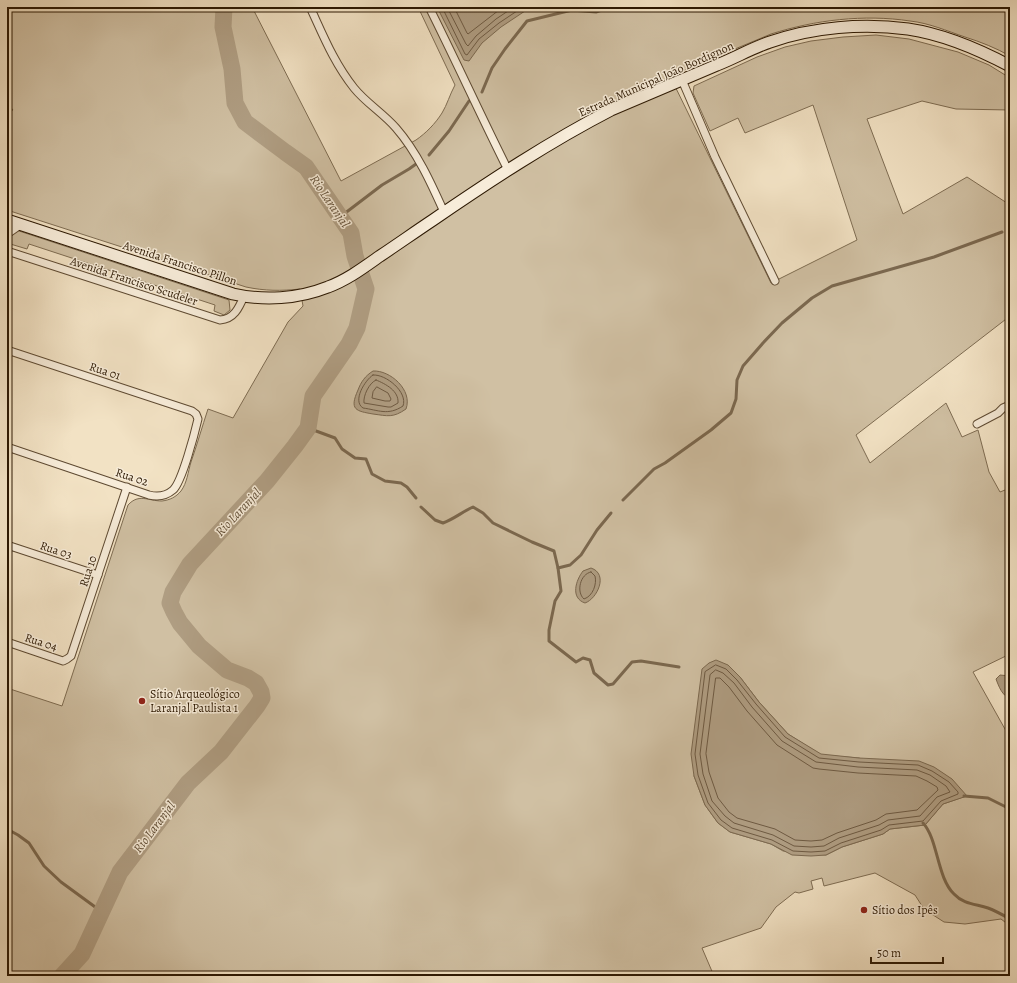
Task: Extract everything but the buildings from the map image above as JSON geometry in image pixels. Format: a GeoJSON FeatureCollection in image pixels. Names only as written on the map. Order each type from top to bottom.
{"type":"FeatureCollection","features":[{"type":"Feature","properties":{"kind":"main road","name":"Estrada Municipal João Bordignon"},"geometry":{"type":"LineString","coordinates":[[347,278],[508,170],[586,123],[605,113],[769,42],[813,31],[875,27],[908,29],[934,35],[993,57],[1010,66]]}},
{"type":"Feature","properties":{"kind":"main road","name":"Avenida Francisco Pillon"},"geometry":{"type":"LineString","coordinates":[[7,220],[232,294],[278,298],[303,295],[329,287],[347,278]]}},
{"type":"Feature","properties":{"kind":"street"},"geometry":{"type":"LineString","coordinates":[[310,7],[325,42],[345,74],[368,103],[384,115],[404,138],[424,169],[444,212]]}},
{"type":"Feature","properties":{"kind":"street"},"geometry":{"type":"LineString","coordinates":[[428,7],[458,63],[508,170]]}},
{"type":"Feature","properties":{"kind":"street"},"geometry":{"type":"LineString","coordinates":[[682,80],[715,157],[775,281]]}},
{"type":"Feature","properties":{"kind":"street"},"geometry":{"type":"LineString","coordinates":[[7,234],[20,225]]}},
{"type":"Feature","properties":{"kind":"street","name":"Avenida Francisco Scudeler"},"geometry":{"type":"LineString","coordinates":[[7,251],[220,320],[227,320],[234,314],[240,306],[244,296]]}},
{"type":"Feature","properties":{"kind":"street","name":"Rua 01"},"geometry":{"type":"LineString","coordinates":[[7,350],[192,411],[196,414]]}},
{"type":"Feature","properties":{"kind":"street"},"geometry":{"type":"LineString","coordinates":[[976,424],[1010,405]]}},
{"type":"Feature","properties":{"kind":"street","name":"Rua 02"},"geometry":{"type":"LineString","coordinates":[[7,447],[153,496],[162,495],[172,491],[179,481],[198,419],[196,414]]}},
{"type":"Feature","properties":{"kind":"street","name":"Rua 10"},"geometry":{"type":"LineString","coordinates":[[67,659],[74,651],[127,487]]}},
{"type":"Feature","properties":{"kind":"street","name":"Rua 03"},"geometry":{"type":"LineString","coordinates":[[7,545],[98,575]]}},
{"type":"Feature","properties":{"kind":"street","name":"Rua 04"},"geometry":{"type":"LineString","coordinates":[[7,642],[63,661],[67,659]]}},
{"type":"Feature","properties":{"kind":"shaded area"},"geometry":{"type":"Polygon","coordinates":[[[7,7],[252,7],[341,181],[416,140],[433,125],[442,113],[455,85],[418,7],[1010,7],[1010,56],[983,43],[917,22],[893,19],[857,18],[805,25],[771,34],[670,76],[771,283],[857,240],[813,105],[745,133],[738,118],[710,131],[693,93],[694,86],[757,57],[785,47],[811,41],[876,35],[909,39],[958,52],[989,65],[1010,78],[1010,110],[956,109],[922,101],[867,119],[903,214],[967,177],[1010,205],[1010,316],[856,435],[870,463],[946,403],[962,437],[978,430],[989,472],[1000,492],[1010,488],[1010,654],[973,672],[1010,738],[1010,926],[1001,919],[965,924],[944,922],[922,906],[915,895],[875,873],[824,886],[822,878],[811,881],[813,889],[799,893],[795,892],[776,907],[761,928],[702,948],[714,976],[7,976],[7,688],[62,706],[128,505],[132,501],[140,498],[157,501],[168,500],[175,497],[181,491],[186,481],[208,409],[233,418],[288,322],[303,306],[300,289],[273,290],[246,287],[7,210],[7,113],[13,110],[7,103],[7,7]],[[728,665],[694,776],[705,805],[718,823],[730,832],[771,844],[783,851],[826,855],[842,847],[883,834],[890,829],[925,825],[943,804],[966,796],[859,758],[821,755],[788,734],[759,702],[740,677],[728,665]]]}},
{"type":"Feature","properties":{"kind":"shaded area"},"geometry":{"type":"Polygon","coordinates":[[[7,227],[229,300],[230,310],[224,315],[214,311],[215,305],[29,244],[27,249],[7,243],[7,227]]]}},
{"type":"Feature","properties":{"kind":"water"},"geometry":{"type":"Polygon","coordinates":[[[437,7],[531,7],[501,27],[482,43],[469,61],[464,60],[437,7]]]}},
{"type":"Feature","properties":{"kind":"water"},"geometry":{"type":"Polygon","coordinates":[[[373,371],[386,374],[398,382],[406,395],[406,409],[397,414],[387,416],[362,412],[354,406],[355,397],[359,387],[366,377],[373,371]]]}},
{"type":"Feature","properties":{"kind":"water"},"geometry":{"type":"Polygon","coordinates":[[[591,568],[599,575],[600,581],[594,597],[585,603],[580,601],[577,597],[576,588],[578,579],[583,571],[591,568]]]}},
{"type":"Feature","properties":{"kind":"water"},"geometry":{"type":"Polygon","coordinates":[[[716,660],[728,665],[740,677],[759,702],[788,734],[821,754],[859,758],[919,761],[934,767],[952,779],[967,796],[943,804],[925,825],[890,829],[883,834],[842,847],[826,855],[792,855],[771,844],[730,832],[718,823],[705,805],[694,776],[691,754],[702,669],[709,663],[716,660]]]}},
{"type":"Feature","properties":{"kind":"water"},"geometry":{"type":"Polygon","coordinates":[[[1000,675],[1010,676],[1010,699],[1003,693],[998,685],[996,679],[1000,675]]]}},
{"type":"Feature","properties":{"kind":"waterway","name":"Rio Laranjal"},"geometry":{"type":"LineString","coordinates":[[62,976],[82,954],[120,872],[188,783],[221,752],[262,698],[261,692],[256,683],[248,678],[227,670],[199,646],[180,623],[170,603],[173,592],[190,564],[267,481],[308,428],[313,396],[349,344],[357,328],[366,289],[355,256],[351,233],[306,167],[245,122],[235,103],[232,69],[223,27],[224,7]]}},
{"type":"Feature","properties":{"kind":"waterway"},"geometry":{"type":"LineString","coordinates":[[482,92],[492,68],[527,21],[572,10],[596,12],[610,7]]}},
{"type":"Feature","properties":{"kind":"waterway"},"geometry":{"type":"LineString","coordinates":[[429,155],[449,131],[469,101]]}},
{"type":"Feature","properties":{"kind":"waterway"},"geometry":{"type":"LineString","coordinates":[[340,217],[382,185],[416,164]]}},
{"type":"Feature","properties":{"kind":"waterway"},"geometry":{"type":"LineString","coordinates":[[623,500],[654,469],[665,463],[711,430],[731,413],[736,399],[737,380],[743,366],[782,323],[812,298],[832,286],[934,257],[1002,232]]}},
{"type":"Feature","properties":{"kind":"waterway"},"geometry":{"type":"LineString","coordinates":[[308,428],[335,438],[342,449],[355,458],[366,459],[372,474],[385,481],[401,483],[407,487],[416,498]]}},
{"type":"Feature","properties":{"kind":"waterway"},"geometry":{"type":"LineString","coordinates":[[421,507],[435,520],[443,523],[473,507],[483,513],[493,523],[554,551],[561,591],[555,601],[549,630],[549,641],[576,662],[583,658],[590,660],[594,673],[608,685],[613,684],[632,662],[641,661],[679,667]]}},
{"type":"Feature","properties":{"kind":"waterway"},"geometry":{"type":"LineString","coordinates":[[558,568],[570,565],[581,555],[597,530],[611,513]]}},
{"type":"Feature","properties":{"kind":"waterway"},"geometry":{"type":"LineString","coordinates":[[964,796],[988,798],[1010,809]]}},
{"type":"Feature","properties":{"kind":"waterway"},"geometry":{"type":"LineString","coordinates":[[923,823],[932,839],[944,878],[948,887],[954,894],[961,900],[988,908],[1010,919]]}},
{"type":"Feature","properties":{"kind":"waterway"},"geometry":{"type":"LineString","coordinates":[[7,829],[29,843],[44,866],[61,882],[102,912]]}},
{"type":"Feature","properties":{"kind":"place","name":"Sítio Arqueológico Laranjal Paulista 1"},"geometry":{"type":"Point","coordinates":[142,701]}},
{"type":"Feature","properties":{"kind":"place","name":"Sítio dos Ipês"},"geometry":{"type":"Point","coordinates":[864,910]}}]}
